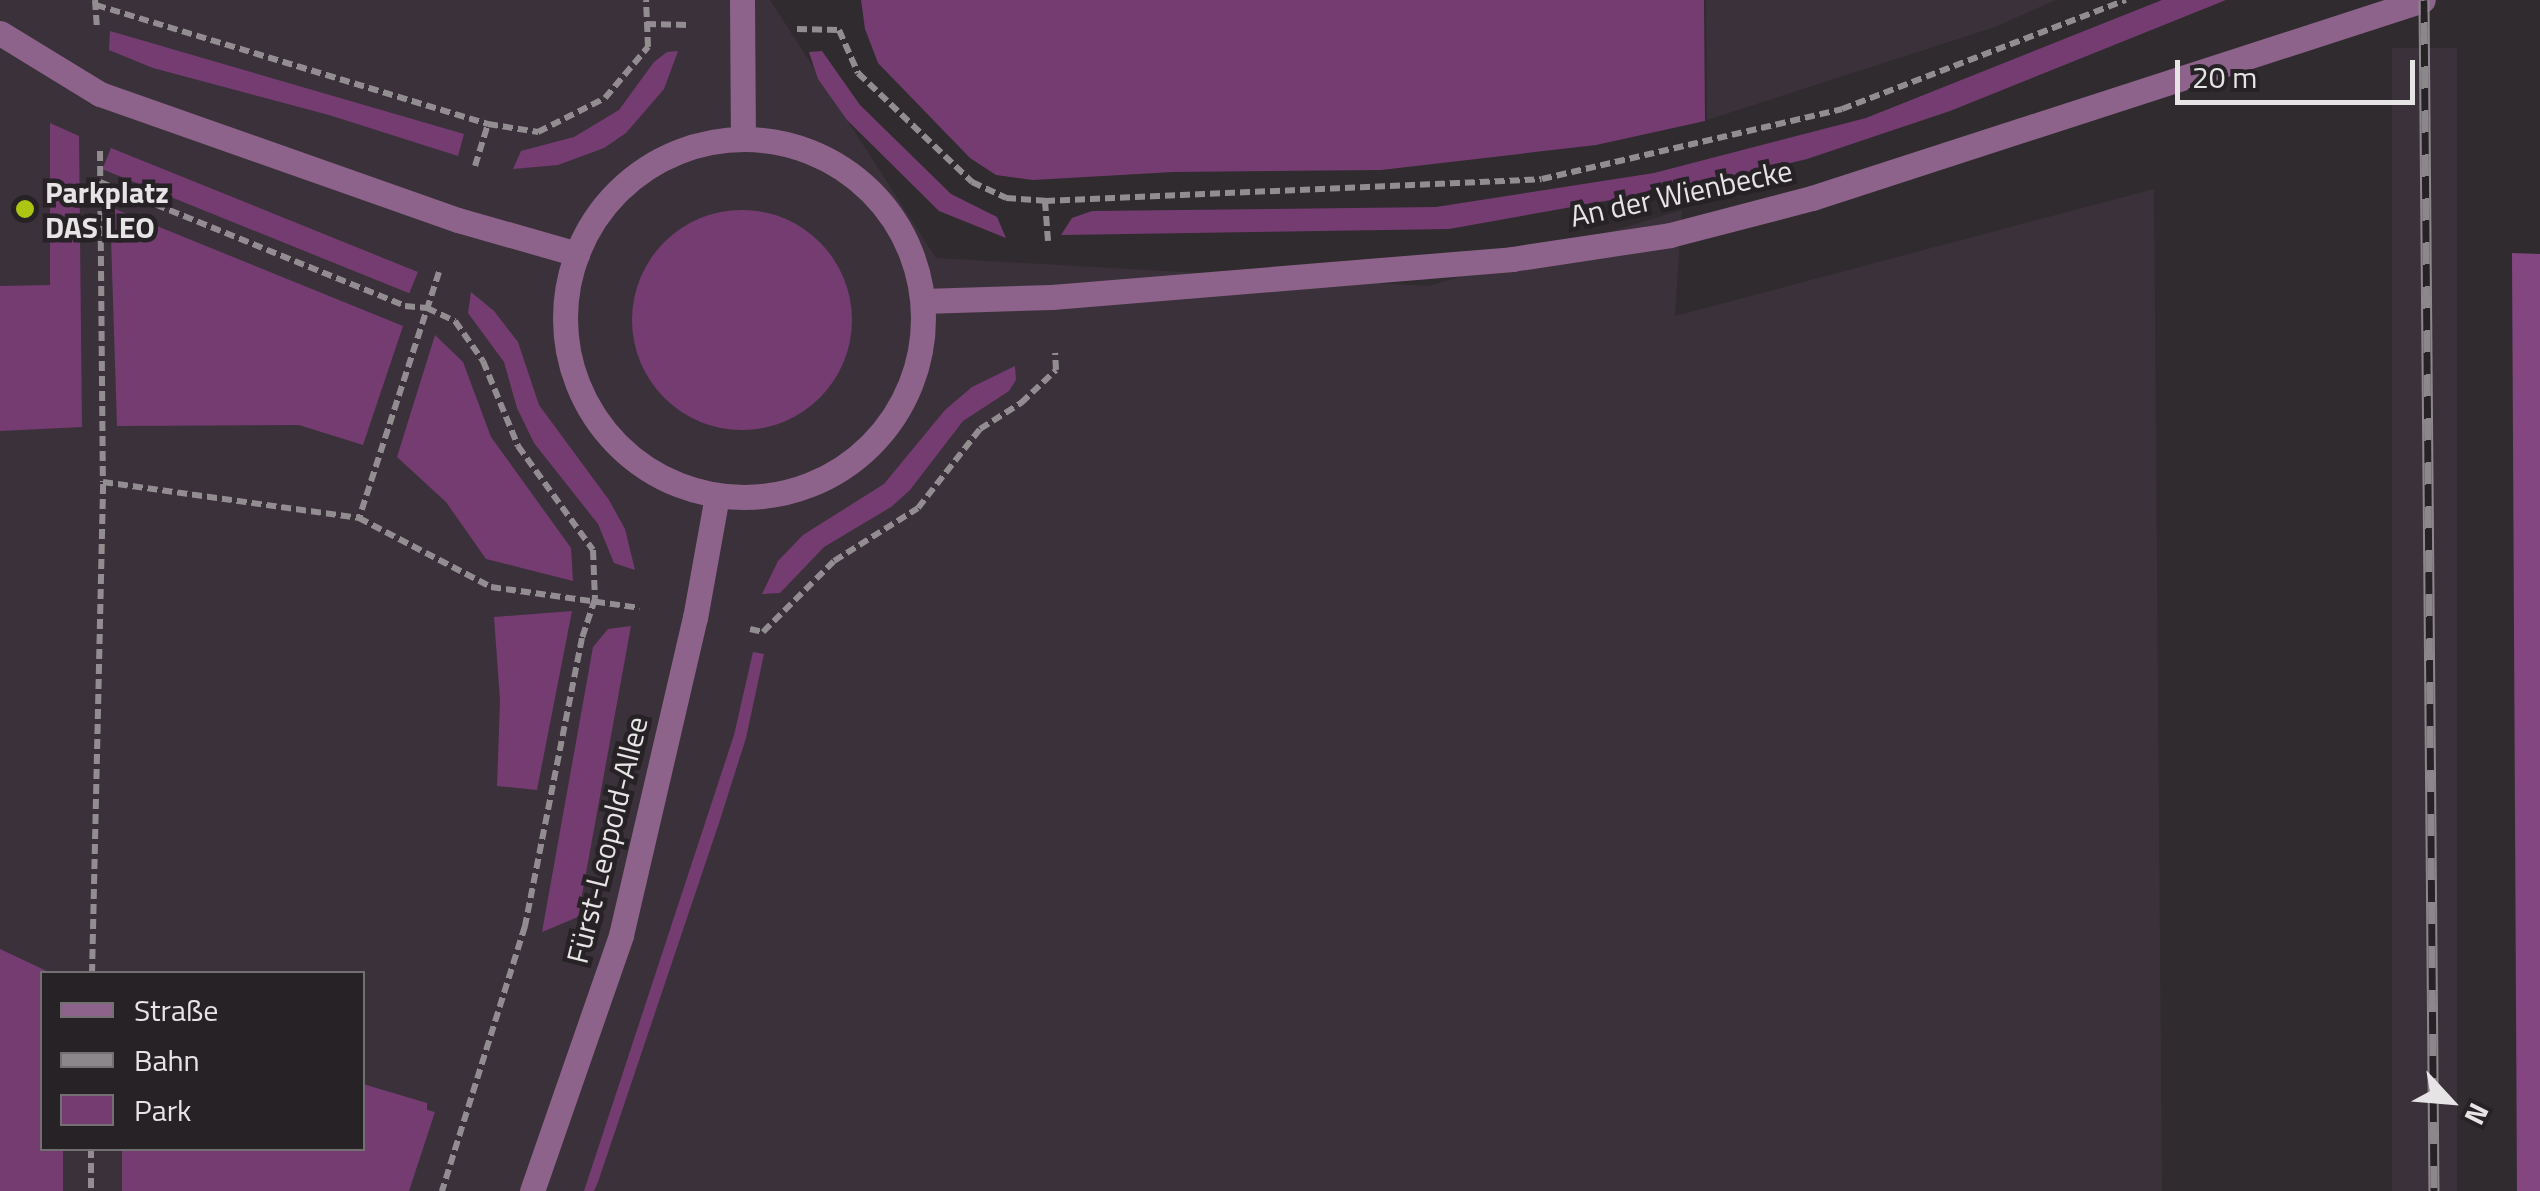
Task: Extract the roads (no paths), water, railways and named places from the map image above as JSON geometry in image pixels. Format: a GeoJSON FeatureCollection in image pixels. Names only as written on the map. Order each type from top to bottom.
{"type":"FeatureCollection","features":[{"type":"Feature","properties":{"kind":"street"},"geometry":{"type":"LineString","coordinates":[[742,0],[743,138]]}},
{"type":"Feature","properties":{"kind":"street","name":"An der Wienbecke"},"geometry":{"type":"LineString","coordinates":[[923,301],[1052,297],[1512,259],[1670,234],[1812,198],[2423,0]]}},
{"type":"Feature","properties":{"kind":"street"},"geometry":{"type":"LineString","coordinates":[[0,33],[100,94],[458,220],[577,254]]}},
{"type":"Feature","properties":{"kind":"street"},"geometry":{"type":"LineString","coordinates":[[743,138],[795,144],[844,167],[883,203],[910,248],[923,301],[920,355],[902,406],[868,448],[824,480],[771,496],[717,496],[660,478],[612,442],[579,392],[564,334],[569,274],[577,254],[592,220],[632,176],[684,147],[743,138]]}},
{"type":"Feature","properties":{"kind":"street","name":"Fürst-Leopold-Allee"},"geometry":{"type":"LineString","coordinates":[[532,1191],[621,935],[695,618],[717,496]]}},
{"type":"Feature","properties":{"kind":"railway"},"geometry":{"type":"LineString","coordinates":[[2424,0],[2434,1191]]}},
{"type":"Feature","properties":{"kind":"place","name":"Parkplatz DAS LEO"},"geometry":{"type":"Point","coordinates":[25,209]}}]}
